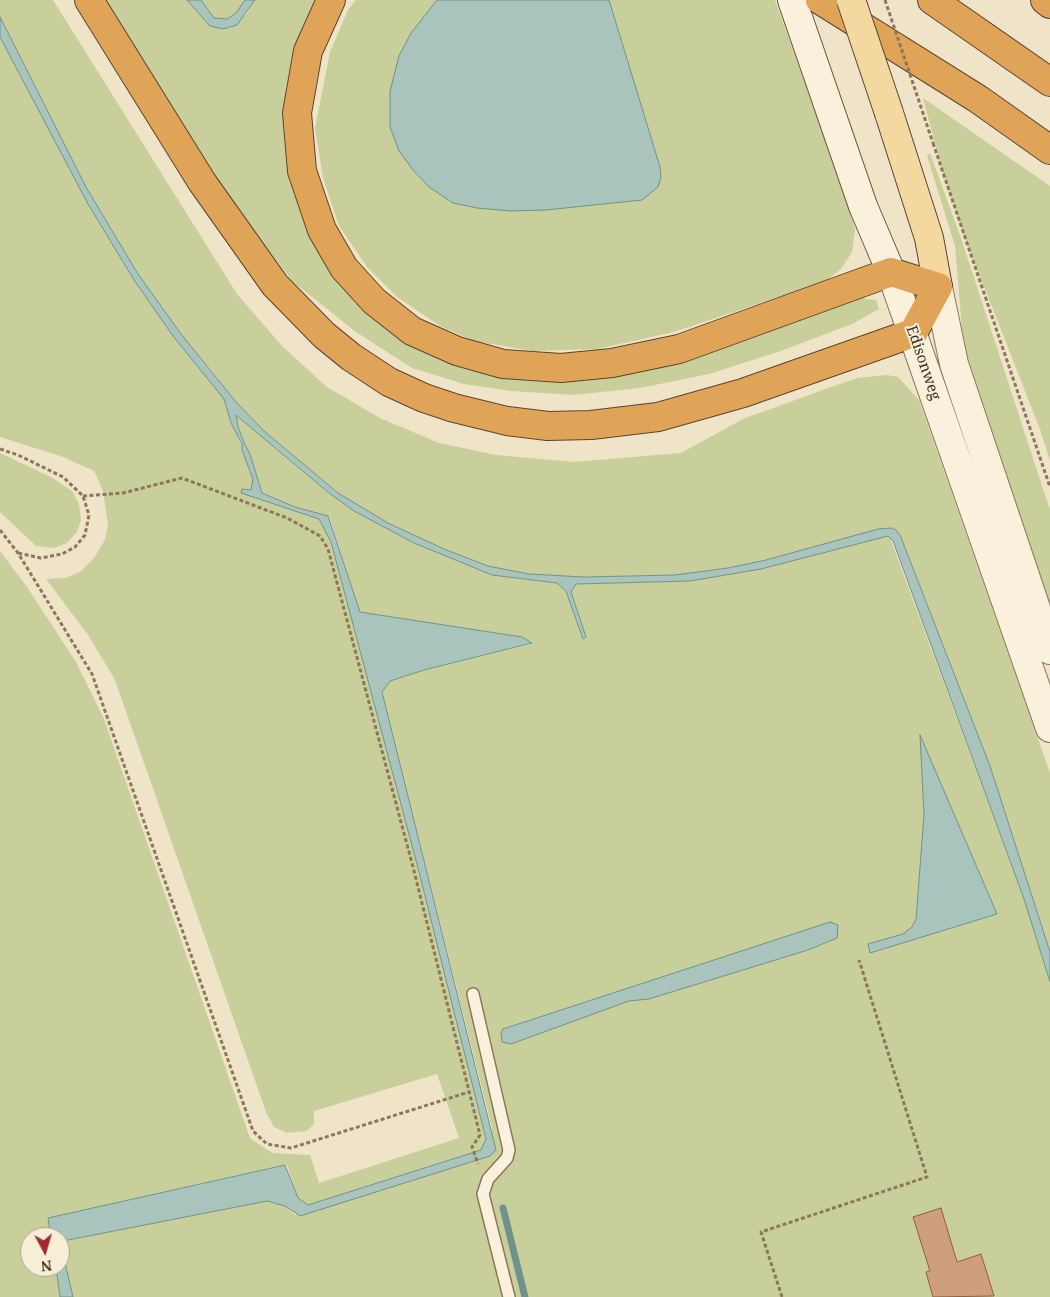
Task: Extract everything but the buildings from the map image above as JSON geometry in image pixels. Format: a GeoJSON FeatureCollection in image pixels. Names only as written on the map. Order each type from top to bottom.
{"type":"FeatureCollection","features":[{"type":"Feature","properties":{"kind":"highway"},"geometry":{"type":"LineString","coordinates":[[89,0],[202,182],[275,285],[324,335],[351,357],[389,382],[424,398],[454,408],[507,421],[548,426],[591,425],[658,417],[743,393],[913,332],[938,287],[891,272],[679,349],[612,362],[561,368],[503,364],[457,351],[412,331],[374,301],[344,268],[322,230],[302,171],[297,113],[308,51],[331,0]]}},
{"type":"Feature","properties":{"kind":"highway"},"geometry":{"type":"LineString","coordinates":[[932,0],[1050,82]]}},
{"type":"Feature","properties":{"kind":"highway"},"geometry":{"type":"LineString","coordinates":[[1045,0],[1050,4]]}},
{"type":"Feature","properties":{"kind":"highway"},"geometry":{"type":"LineString","coordinates":[[830,1],[978,99],[1050,150]]}},
{"type":"Feature","properties":{"kind":"main road","name":"Edisonweg"},"geometry":{"type":"LineString","coordinates":[[830,1],[889,113],[928,238],[938,287]]}},
{"type":"Feature","properties":{"kind":"street","name":"Edisonweg"},"geometry":{"type":"LineString","coordinates":[[792,0],[863,206],[891,272],[913,332],[1050,728]]}},
{"type":"Feature","properties":{"kind":"street","name":"Edisonweg"},"geometry":{"type":"LineString","coordinates":[[938,287],[954,364],[1050,650]]}},
{"type":"Feature","properties":{"kind":"lane"},"geometry":{"type":"LineString","coordinates":[[474,994],[509,1150],[507,1158],[488,1179],[483,1194],[509,1297]]}},
{"type":"Feature","properties":{"kind":"path"},"geometry":{"type":"LineString","coordinates":[[885,0],[1050,487]]}},
{"type":"Feature","properties":{"kind":"path"},"geometry":{"type":"LineString","coordinates":[[0,450],[18,456],[62,477],[83,496],[89,516],[86,535],[75,548],[62,554],[41,558],[18,553]]}},
{"type":"Feature","properties":{"kind":"path"},"geometry":{"type":"LineString","coordinates":[[83,496],[123,493],[182,478],[287,518],[320,536],[331,558],[411,858],[480,1134],[472,1147],[478,1165]]}},
{"type":"Feature","properties":{"kind":"path"},"geometry":{"type":"LineString","coordinates":[[0,530],[18,553],[92,674],[252,1131],[268,1144],[291,1148],[469,1092]]}},
{"type":"Feature","properties":{"kind":"path"},"geometry":{"type":"LineString","coordinates":[[782,1297],[761,1232],[927,1177],[859,960]]}},
{"type":"Feature","properties":{"kind":"green space"},"geometry":{"type":"Polygon","coordinates":[[[0,0],[53,0],[237,294],[283,347],[327,387],[380,418],[439,443],[496,455],[574,462],[681,453],[743,419],[817,392],[857,378],[887,375],[898,377],[919,400],[1050,773],[1050,952],[990,766],[900,535],[896,531],[728,568],[675,575],[584,577],[529,574],[488,566],[444,549],[388,523],[338,493],[264,431],[236,402],[181,334],[138,274],[86,187],[0,17],[0,0]]]}},
{"type":"Feature","properties":{"kind":"green space"},"geometry":{"type":"Polygon","coordinates":[[[104,0],[187,0],[210,26],[246,15],[255,0],[317,0],[293,56],[284,122],[293,175],[414,347],[446,362],[511,378],[860,298],[876,300],[879,309],[852,324],[781,351],[709,374],[640,388],[573,395],[511,391],[464,384],[412,368],[356,332],[292,281],[202,162],[104,0]]]}},
{"type":"Feature","properties":{"kind":"green space"},"geometry":{"type":"Polygon","coordinates":[[[201,0],[245,0],[236,13],[227,19],[214,18],[201,0]]]}},
{"type":"Feature","properties":{"kind":"green space"},"geometry":{"type":"Polygon","coordinates":[[[356,0],[775,0],[851,212],[855,230],[852,252],[841,269],[826,281],[674,332],[597,349],[533,351],[474,341],[440,326],[397,297],[367,267],[339,226],[323,178],[315,128],[330,52],[348,10],[356,0]]]}},
{"type":"Feature","properties":{"kind":"green space"},"geometry":{"type":"Polygon","coordinates":[[[0,37],[88,204],[134,280],[173,336],[225,399],[253,479],[251,490],[243,489],[241,493],[319,519],[331,542],[418,868],[486,1139],[481,1150],[308,1205],[298,1198],[287,1165],[283,1165],[48,1218],[49,1227],[20,1227],[20,1277],[57,1277],[60,1297],[0,1297],[0,551],[27,587],[76,662],[104,719],[250,1138],[272,1153],[310,1155],[319,1183],[459,1138],[437,1074],[314,1111],[314,1124],[307,1131],[287,1133],[274,1127],[266,1112],[115,680],[88,635],[46,579],[65,578],[80,572],[94,558],[105,540],[108,524],[103,491],[94,471],[63,457],[0,437],[0,37]]]}},
{"type":"Feature","properties":{"kind":"green space"},"geometry":{"type":"Polygon","coordinates":[[[923,98],[1050,186],[1050,461],[1041,432],[963,233],[942,170],[923,98]]]}},
{"type":"Feature","properties":{"kind":"green space"},"geometry":{"type":"Polygon","coordinates":[[[930,153],[962,241],[1050,510],[1050,611],[964,353],[955,246],[927,156],[930,153]]]}},
{"type":"Feature","properties":{"kind":"green space"},"geometry":{"type":"Polygon","coordinates":[[[236,415],[329,493],[354,511],[414,543],[492,575],[557,583],[566,591],[583,639],[586,637],[571,592],[576,584],[690,581],[761,569],[884,535],[890,538],[1024,899],[1050,982],[1050,1297],[73,1297],[68,1277],[70,1277],[70,1240],[267,1201],[285,1206],[295,1215],[490,1156],[492,1128],[382,692],[390,681],[424,670],[532,644],[522,637],[360,612],[329,516],[295,507],[262,493],[250,454],[238,427],[236,415]]]}},
{"type":"Feature","properties":{"kind":"green space"},"geometry":{"type":"Polygon","coordinates":[[[0,453],[51,477],[72,491],[79,504],[81,520],[77,532],[67,543],[54,548],[36,546],[0,512],[0,453]]]}},
{"type":"Feature","properties":{"kind":"water"},"geometry":{"type":"Polygon","coordinates":[[[187,0],[201,0],[214,18],[227,19],[236,13],[245,0],[255,0],[237,25],[223,29],[210,26],[187,0]]]}},
{"type":"Feature","properties":{"kind":"water"},"geometry":{"type":"Polygon","coordinates":[[[437,0],[609,0],[660,167],[661,178],[658,187],[642,200],[546,210],[511,211],[477,208],[453,203],[429,187],[399,151],[390,127],[390,91],[399,56],[411,33],[437,0]]]}},
{"type":"Feature","properties":{"kind":"water"},"geometry":{"type":"Polygon","coordinates":[[[0,17],[86,187],[138,274],[181,334],[236,402],[264,431],[338,493],[388,523],[444,549],[488,566],[529,574],[584,577],[675,575],[728,568],[766,560],[878,529],[892,528],[896,530],[900,535],[990,766],[1050,952],[1050,982],[1024,899],[893,541],[888,536],[761,569],[690,581],[576,584],[571,592],[586,637],[583,639],[566,591],[557,583],[492,575],[414,543],[354,511],[329,493],[236,415],[238,427],[250,454],[262,493],[295,507],[328,516],[360,612],[522,637],[532,643],[424,670],[390,681],[382,692],[496,1150],[490,1156],[300,1216],[285,1206],[267,1201],[70,1240],[70,1227],[49,1227],[48,1218],[285,1165],[298,1198],[308,1205],[481,1150],[486,1139],[418,868],[331,542],[319,519],[241,493],[242,489],[251,490],[253,479],[242,450],[242,444],[231,423],[224,399],[173,336],[134,280],[88,204],[0,37],[0,17]]]}},
{"type":"Feature","properties":{"kind":"water"},"geometry":{"type":"Polygon","coordinates":[[[920,735],[997,914],[870,953],[868,944],[903,934],[912,927],[916,919],[924,815],[920,735]]]}},
{"type":"Feature","properties":{"kind":"water"},"geometry":{"type":"Polygon","coordinates":[[[830,922],[838,925],[837,938],[808,950],[649,999],[629,1001],[511,1044],[502,1042],[501,1033],[503,1029],[830,922]]]}},
{"type":"Feature","properties":{"kind":"water"},"geometry":{"type":"Polygon","coordinates":[[[57,1277],[68,1277],[73,1297],[60,1297],[57,1277]]]}},
{"type":"Feature","properties":{"kind":"waterway"},"geometry":{"type":"LineString","coordinates":[[503,1208],[525,1297]]}}]}
